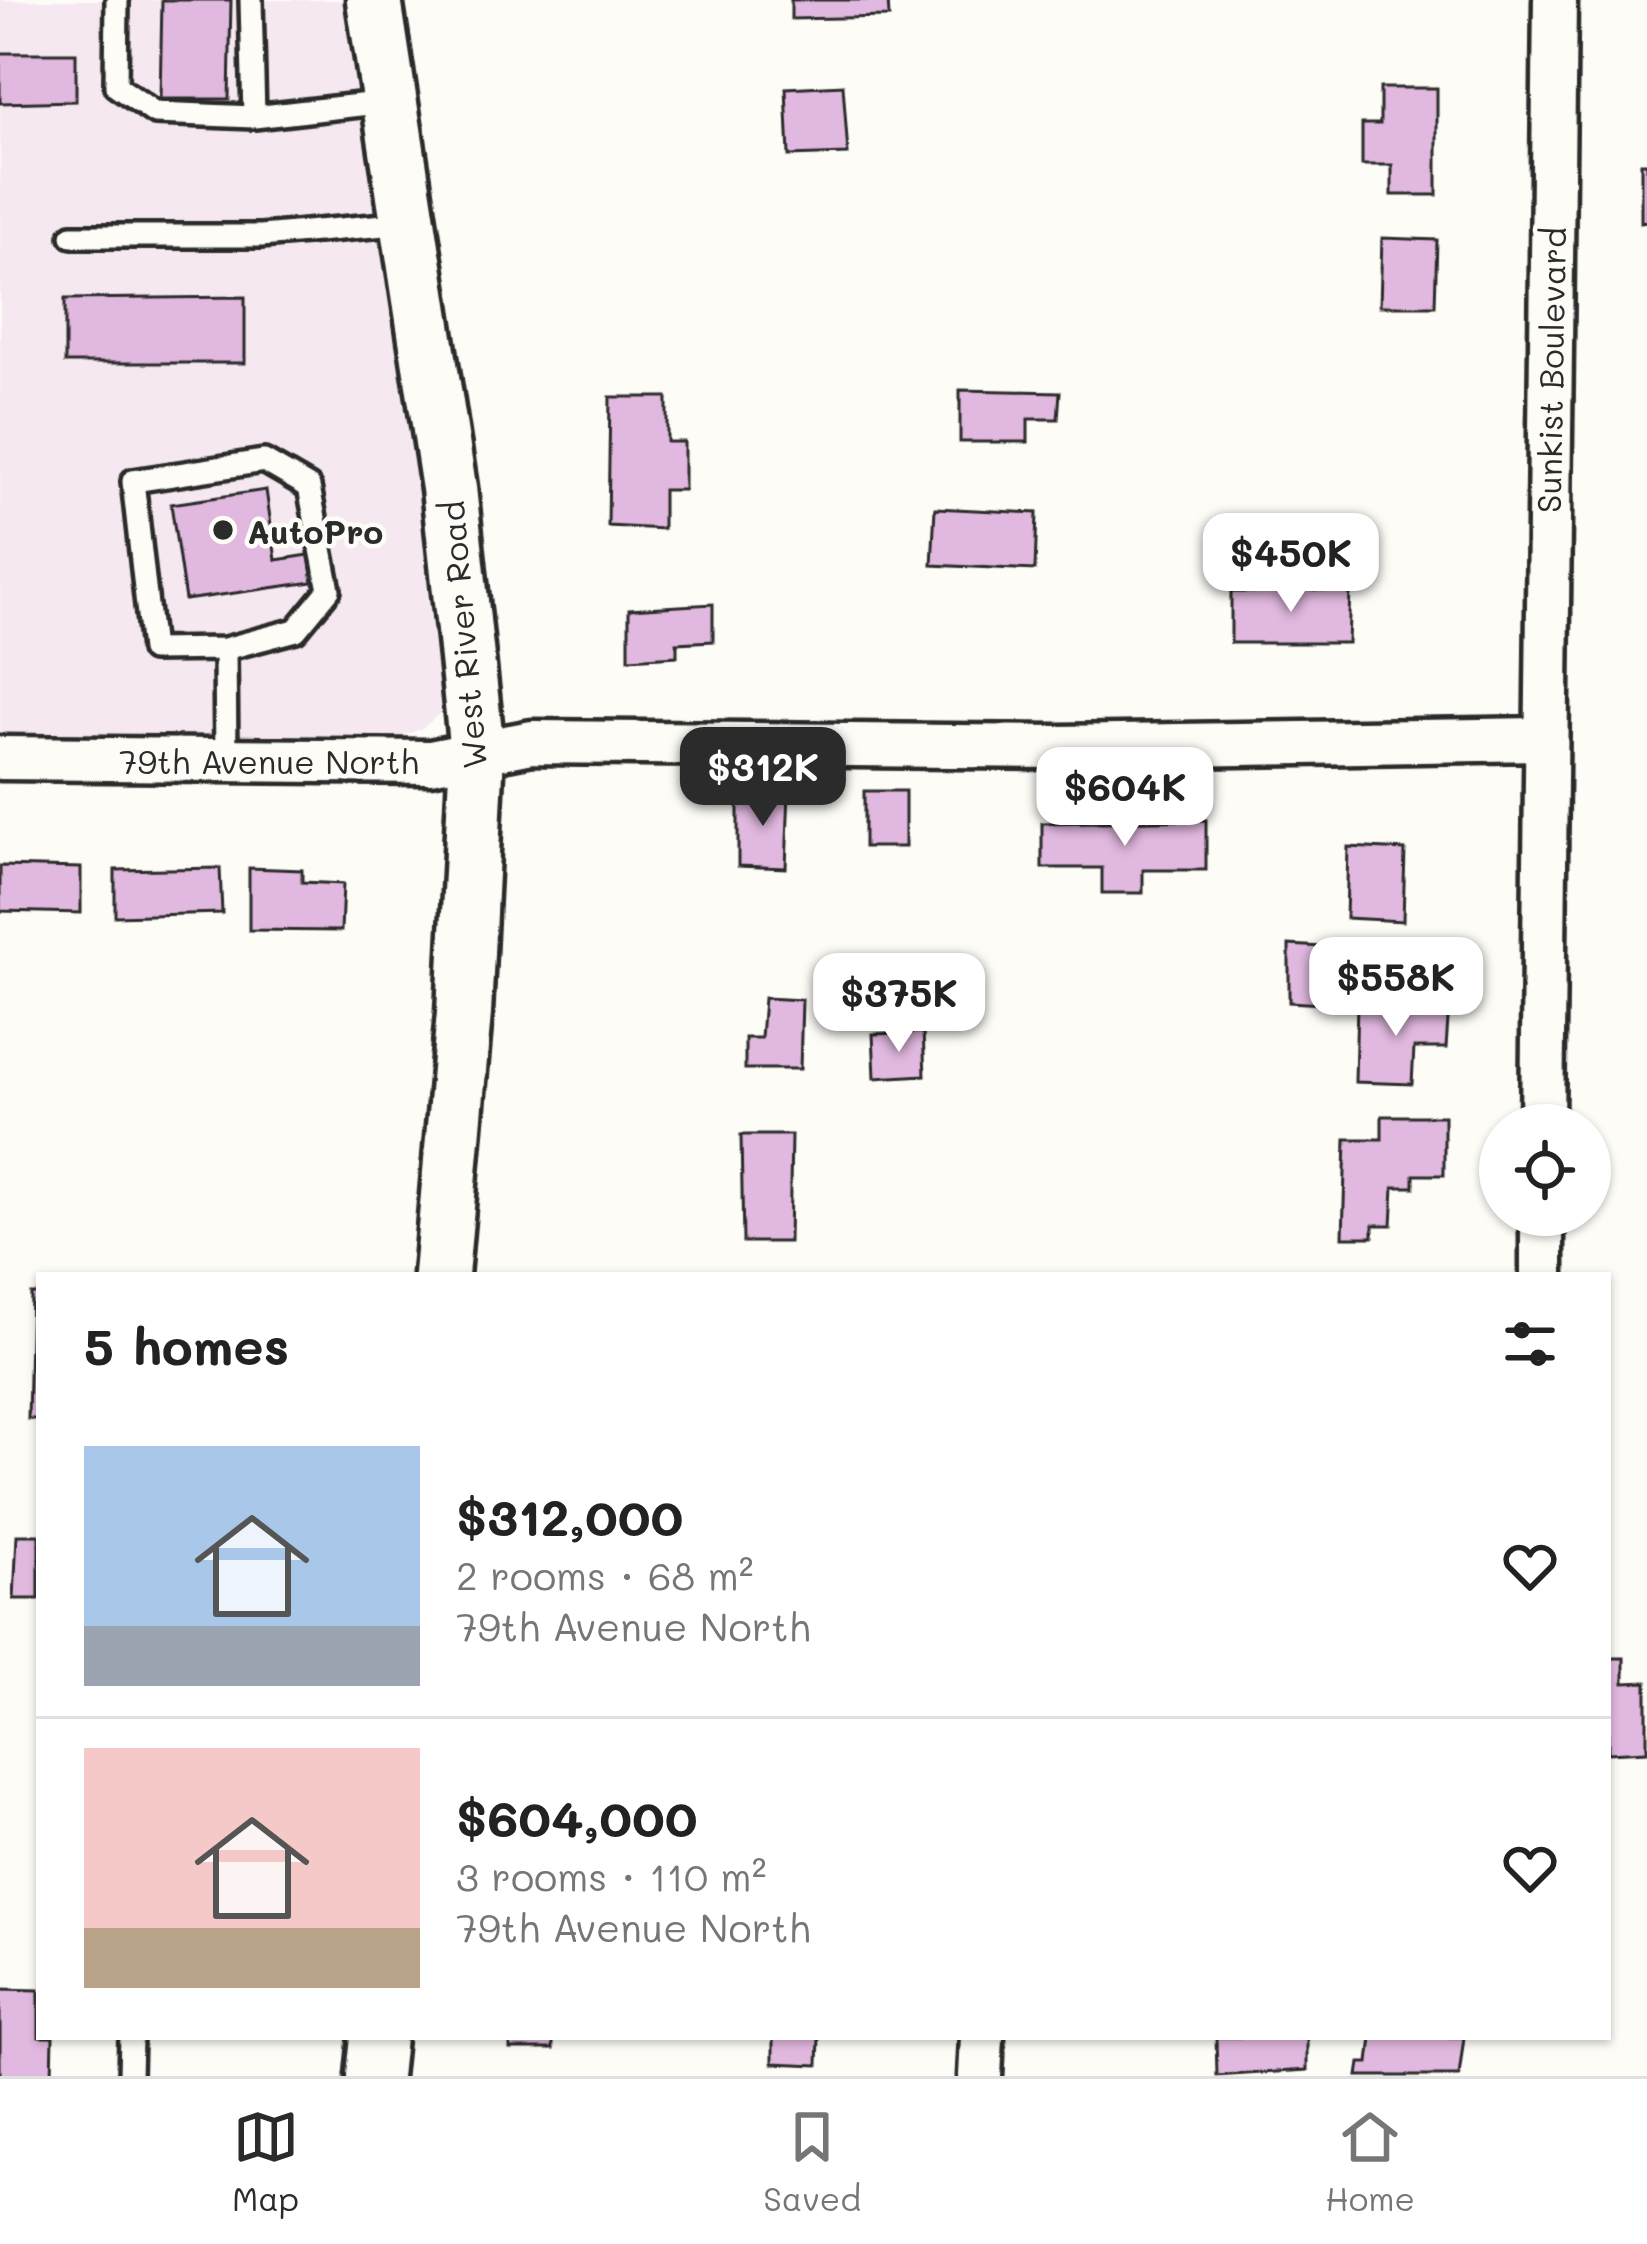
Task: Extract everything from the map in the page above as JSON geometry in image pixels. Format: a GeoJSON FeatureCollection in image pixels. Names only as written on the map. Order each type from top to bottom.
{"type":"FeatureCollection","features":[{"type":"Feature","properties":{"kind":"street","name":"West River Road"},"geometry":{"type":"LineString","coordinates":[[374,0],[464,602],[477,752],[464,1013],[441,1272]]}},
{"type":"Feature","properties":{"kind":"street","name":"Sunkist Boulevard"},"geometry":{"type":"LineString","coordinates":[[1543,1104],[1556,0]]}},
{"type":"Feature","properties":{"kind":"street","name":"79th Avenue North"},"geometry":{"type":"LineString","coordinates":[[0,758],[430,762],[532,742],[1059,747],[1545,739]]}},
{"type":"Feature","properties":{"kind":"street"},"geometry":{"type":"LineString","coordinates":[[1542,1236],[1542,1272]]}},
{"type":"Feature","properties":{"kind":"street"},"geometry":{"type":"LineString","coordinates":[[374,2076],[377,2040]]}},
{"type":"Feature","properties":{"kind":"street"},"geometry":{"type":"LineString","coordinates":[[980,2076],[982,2040]]}},
{"type":"Feature","properties":{"kind":"lane"},"geometry":{"type":"LineString","coordinates":[[117,0],[116,86],[155,113],[254,117],[390,102]]}},
{"type":"Feature","properties":{"kind":"lane"},"geometry":{"type":"LineString","coordinates":[[250,0],[254,117]]}},
{"type":"Feature","properties":{"kind":"lane"},"geometry":{"type":"LineString","coordinates":[[72,236],[261,236],[408,223]]}},
{"type":"Feature","properties":{"kind":"lane"},"geometry":{"type":"LineString","coordinates":[[264,461],[309,487],[328,590],[296,630],[225,649],[152,650],[133,481],[264,461]]}},
{"type":"Feature","properties":{"kind":"lane"},"geometry":{"type":"LineString","coordinates":[[225,649],[226,758]]}},
{"type":"Feature","properties":{"kind":"lane"},"geometry":{"type":"LineString","coordinates":[[130,2076],[131,2040]]}},
{"type":"Feature","properties":{"kind":"shaded area"},"geometry":{"type":"Polygon","coordinates":[[[0,0],[350,0],[449,681],[441,712],[424,727],[403,736],[0,735],[0,0]]]}},
{"type":"Feature","properties":{"kind":"building"},"geometry":{"type":"Polygon","coordinates":[[[162,0],[231,0],[229,99],[160,99],[162,0]]]}},
{"type":"Feature","properties":{"kind":"building"},"geometry":{"type":"Polygon","coordinates":[[[791,0],[888,0],[889,17],[791,19],[791,0]]]}},
{"type":"Feature","properties":{"kind":"building"},"geometry":{"type":"Polygon","coordinates":[[[0,53],[76,53],[76,101],[0,103],[0,53]]]}},
{"type":"Feature","properties":{"kind":"building"},"geometry":{"type":"Polygon","coordinates":[[[843,85],[848,154],[789,156],[786,88],[843,85]]]}},
{"type":"Feature","properties":{"kind":"building"},"geometry":{"type":"Polygon","coordinates":[[[1380,88],[1437,88],[1437,195],[1392,195],[1392,165],[1362,165],[1362,124],[1380,124],[1380,88]]]}},
{"type":"Feature","properties":{"kind":"building"},"geometry":{"type":"Polygon","coordinates":[[[1641,163],[1647,163],[1647,221],[1641,222],[1641,163]]]}},
{"type":"Feature","properties":{"kind":"building"},"geometry":{"type":"Polygon","coordinates":[[[1382,238],[1437,240],[1435,306],[1380,306],[1382,238]]]}},
{"type":"Feature","properties":{"kind":"building"},"geometry":{"type":"Polygon","coordinates":[[[245,297],[245,363],[65,363],[65,299],[245,297]]]}},
{"type":"Feature","properties":{"kind":"building"},"geometry":{"type":"Polygon","coordinates":[[[960,390],[1060,392],[1058,419],[1028,419],[1028,442],[960,442],[960,390]]]}},
{"type":"Feature","properties":{"kind":"building"},"geometry":{"type":"Polygon","coordinates":[[[610,397],[667,397],[667,442],[684,442],[684,490],[663,490],[663,529],[608,526],[610,397]]]}},
{"type":"Feature","properties":{"kind":"building","name":"AutoPro"},"geometry":{"type":"Polygon","coordinates":[[[266,490],[276,560],[309,555],[313,582],[185,600],[171,504],[266,490]]]}},
{"type":"Feature","properties":{"kind":"building"},"geometry":{"type":"Polygon","coordinates":[[[935,508],[1037,513],[1035,570],[932,565],[935,508]]]}},
{"type":"Feature","properties":{"kind":"building"},"geometry":{"type":"Polygon","coordinates":[[[1277,579],[1312,579],[1312,590],[1350,590],[1348,643],[1231,643],[1231,592],[1277,592],[1277,579]]]}},
{"type":"Feature","properties":{"kind":"building"},"geometry":{"type":"Polygon","coordinates":[[[713,604],[713,641],[677,643],[677,656],[629,659],[629,609],[713,604]]]}},
{"type":"Feature","properties":{"kind":"building"},"geometry":{"type":"Polygon","coordinates":[[[738,791],[789,791],[786,868],[738,866],[738,791]]]}},
{"type":"Feature","properties":{"kind":"building"},"geometry":{"type":"Polygon","coordinates":[[[864,791],[905,791],[905,847],[864,847],[864,791]]]}},
{"type":"Feature","properties":{"kind":"building"},"geometry":{"type":"Polygon","coordinates":[[[1206,820],[1206,870],[1143,870],[1143,893],[1102,893],[1102,868],[1042,868],[1042,823],[1206,820]]]}},
{"type":"Feature","properties":{"kind":"building"},"geometry":{"type":"Polygon","coordinates":[[[1348,847],[1405,850],[1403,921],[1346,918],[1348,847]]]}},
{"type":"Feature","properties":{"kind":"building"},"geometry":{"type":"Polygon","coordinates":[[[0,866],[81,868],[81,913],[0,911],[0,866]]]}},
{"type":"Feature","properties":{"kind":"building"},"geometry":{"type":"Polygon","coordinates":[[[220,868],[222,913],[115,916],[115,870],[220,868]]]}},
{"type":"Feature","properties":{"kind":"building"},"geometry":{"type":"Polygon","coordinates":[[[249,868],[302,870],[302,882],[343,884],[341,931],[249,930],[249,868]]]}},
{"type":"Feature","properties":{"kind":"building"},"geometry":{"type":"Polygon","coordinates":[[[1289,945],[1339,948],[1339,1005],[1289,1002],[1289,945]]]}},
{"type":"Feature","properties":{"kind":"building"},"geometry":{"type":"Polygon","coordinates":[[[764,998],[802,1000],[800,1069],[745,1069],[745,1038],[761,1038],[764,998]]]}},
{"type":"Feature","properties":{"kind":"building"},"geometry":{"type":"Polygon","coordinates":[[[1357,1002],[1449,1005],[1446,1048],[1414,1048],[1412,1084],[1355,1082],[1357,1002]]]}},
{"type":"Feature","properties":{"kind":"building"},"geometry":{"type":"Polygon","coordinates":[[[923,1032],[925,1075],[875,1078],[873,1034],[923,1032]]]}},
{"type":"Feature","properties":{"kind":"building"},"geometry":{"type":"Polygon","coordinates":[[[1382,1116],[1444,1116],[1444,1175],[1414,1175],[1414,1187],[1394,1187],[1392,1225],[1373,1225],[1373,1237],[1343,1237],[1346,1139],[1382,1139],[1382,1116]]]}},
{"type":"Feature","properties":{"kind":"building"},"geometry":{"type":"Polygon","coordinates":[[[741,1135],[791,1135],[789,1242],[743,1242],[741,1135]]]}},
{"type":"Feature","properties":{"kind":"building"},"geometry":{"type":"Polygon","coordinates":[[[31,1294],[36,1294],[36,1419],[28,1419],[31,1294]]]}},
{"type":"Feature","properties":{"kind":"building"},"geometry":{"type":"Polygon","coordinates":[[[17,1535],[36,1535],[36,1599],[14,1599],[17,1535]]]}},
{"type":"Feature","properties":{"kind":"building"},"geometry":{"type":"Polygon","coordinates":[[[1611,1658],[1624,1658],[1624,1683],[1647,1682],[1647,1751],[1611,1753],[1611,1658]]]}},
{"type":"Feature","properties":{"kind":"building"},"geometry":{"type":"Polygon","coordinates":[[[0,1989],[36,1990],[36,2040],[53,2040],[52,2076],[0,2076],[0,1989]]]}},
{"type":"Feature","properties":{"kind":"building"},"geometry":{"type":"Polygon","coordinates":[[[510,2040],[553,2040],[553,2049],[510,2049],[510,2040]]]}},
{"type":"Feature","properties":{"kind":"building"},"geometry":{"type":"Polygon","coordinates":[[[773,2040],[819,2040],[818,2065],[773,2063],[773,2040]]]}},
{"type":"Feature","properties":{"kind":"building"},"geometry":{"type":"Polygon","coordinates":[[[1216,2040],[1307,2040],[1307,2070],[1217,2076],[1216,2040]]]}},
{"type":"Feature","properties":{"kind":"building"},"geometry":{"type":"Polygon","coordinates":[[[1372,2040],[1464,2040],[1459,2076],[1358,2076],[1360,2063],[1369,2063],[1372,2040]]]}},
{"type":"Feature","properties":{"kind":"place","name":"AutoPro"},"geometry":{"type":"Point","coordinates":[223,530]}}]}
